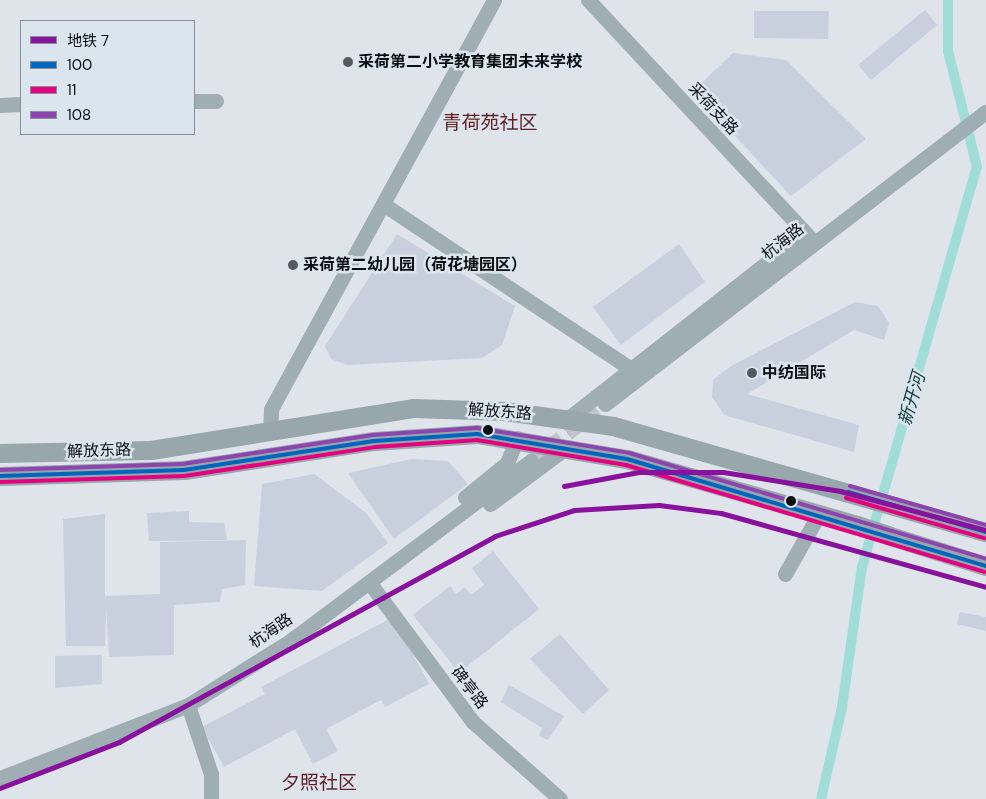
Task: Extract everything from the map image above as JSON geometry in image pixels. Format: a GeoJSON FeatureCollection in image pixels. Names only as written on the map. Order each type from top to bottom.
{"type":"FeatureCollection","features":[{"type":"Feature","properties":{"kind":"main road","name":"解放东路"},"geometry":{"type":"LineString","coordinates":[[1,453],[151,450],[412,408],[570,417],[986,532]]}},
{"type":"Feature","properties":{"kind":"main road","name":"解放东路"},"geometry":{"type":"LineString","coordinates":[[0,476],[184,470],[428,435],[517,438],[627,459],[820,514],[986,566]]}},
{"type":"Feature","properties":{"kind":"street"},"geometry":{"type":"LineString","coordinates":[[270,431],[271,409],[494,0]]}},
{"type":"Feature","properties":{"kind":"street","name":"采荷支路"},"geometry":{"type":"LineString","coordinates":[[588,0],[813,241]]}},
{"type":"Feature","properties":{"kind":"street"},"geometry":{"type":"LineString","coordinates":[[195,101],[216,101]]}},
{"type":"Feature","properties":{"kind":"street"},"geometry":{"type":"LineString","coordinates":[[0,105],[20,104]]}},
{"type":"Feature","properties":{"kind":"street","name":"杭海路"},"geometry":{"type":"LineString","coordinates":[[605,404],[813,241],[984,113]]}},
{"type":"Feature","properties":{"kind":"street"},"geometry":{"type":"LineString","coordinates":[[383,204],[631,369]]}},
{"type":"Feature","properties":{"kind":"street"},"geometry":{"type":"LineString","coordinates":[[570,417],[778,254],[813,241]]}},
{"type":"Feature","properties":{"kind":"street"},"geometry":{"type":"LineString","coordinates":[[325,614],[335,596],[507,463],[517,438]]}},
{"type":"Feature","properties":{"kind":"street"},"geometry":{"type":"LineString","coordinates":[[371,585],[567,447]]}},
{"type":"Feature","properties":{"kind":"street","name":"杭海路"},"geometry":{"type":"LineString","coordinates":[[0,778],[188,705],[371,585],[531,460]]}},
{"type":"Feature","properties":{"kind":"street"},"geometry":{"type":"LineString","coordinates":[[785,574],[820,514]]}},
{"type":"Feature","properties":{"kind":"street","name":"碑亭路"},"geometry":{"type":"LineString","coordinates":[[371,585],[473,722],[560,799]]}},
{"type":"Feature","properties":{"kind":"street"},"geometry":{"type":"LineString","coordinates":[[188,705],[211,774],[211,799]]}},
{"type":"Feature","properties":{"kind":"building"},"geometry":{"type":"Polygon","coordinates":[[[925,10],[937,25],[871,80],[858,65],[925,10]]]}},
{"type":"Feature","properties":{"kind":"building"},"geometry":{"type":"Polygon","coordinates":[[[754,11],[829,11],[828,39],[754,38],[754,11]]]}},
{"type":"Feature","properties":{"kind":"building"},"geometry":{"type":"Polygon","coordinates":[[[733,53],[786,60],[866,139],[791,196],[693,91],[733,53]]]}},
{"type":"Feature","properties":{"kind":"building"},"geometry":{"type":"Polygon","coordinates":[[[397,234],[515,306],[502,345],[482,358],[347,365],[331,359],[325,346],[397,234]]]}},
{"type":"Feature","properties":{"kind":"building"},"geometry":{"type":"Polygon","coordinates":[[[679,244],[705,282],[621,345],[593,307],[679,244]]]}},
{"type":"Feature","properties":{"kind":"building","name":"中纺国际"},"geometry":{"type":"Polygon","coordinates":[[[855,302],[878,306],[889,323],[884,340],[854,330],[747,394],[859,425],[854,452],[724,415],[712,397],[713,380],[731,366],[855,302]]]}},
{"type":"Feature","properties":{"kind":"building"},"geometry":{"type":"Polygon","coordinates":[[[412,459],[448,461],[468,484],[394,539],[348,473],[412,459]]]}},
{"type":"Feature","properties":{"kind":"building"},"geometry":{"type":"Polygon","coordinates":[[[314,474],[366,513],[388,543],[322,591],[254,586],[262,484],[314,474]]]}},
{"type":"Feature","properties":{"kind":"building"},"geometry":{"type":"Polygon","coordinates":[[[189,511],[189,522],[224,523],[227,540],[149,541],[147,513],[189,511]]]}},
{"type":"Feature","properties":{"kind":"building"},"geometry":{"type":"Polygon","coordinates":[[[105,514],[105,596],[160,594],[160,542],[246,540],[245,585],[222,589],[220,602],[174,605],[174,655],[109,657],[106,605],[105,646],[66,646],[63,519],[105,514]]]}},
{"type":"Feature","properties":{"kind":"building"},"geometry":{"type":"Polygon","coordinates":[[[493,551],[539,609],[459,673],[413,615],[450,586],[456,594],[465,587],[471,595],[484,585],[472,568],[493,551]]]}},
{"type":"Feature","properties":{"kind":"building"},"geometry":{"type":"Polygon","coordinates":[[[960,612],[986,617],[986,631],[957,624],[960,612]]]}},
{"type":"Feature","properties":{"kind":"building"},"geometry":{"type":"Polygon","coordinates":[[[393,617],[429,684],[385,707],[381,700],[326,729],[338,751],[313,764],[295,729],[224,767],[202,727],[265,694],[261,687],[393,617]]]}},
{"type":"Feature","properties":{"kind":"building"},"geometry":{"type":"Polygon","coordinates":[[[560,634],[609,690],[583,714],[530,659],[560,634]]]}},
{"type":"Feature","properties":{"kind":"building"},"geometry":{"type":"Polygon","coordinates":[[[102,655],[102,684],[55,688],[55,656],[102,655]]]}},
{"type":"Feature","properties":{"kind":"building"},"geometry":{"type":"Polygon","coordinates":[[[509,685],[564,716],[548,740],[539,736],[542,728],[501,702],[509,685]]]}},
{"type":"Feature","properties":{"kind":"waterway","name":"新开河"},"geometry":{"type":"LineString","coordinates":[[821,799],[842,707],[862,567],[977,167],[948,51],[948,0]]}},
{"type":"Feature","properties":{"kind":"tunnel"},"geometry":{"type":"LineString","coordinates":[[531,461],[605,404]]}},
{"type":"Feature","properties":{"kind":"metro line","name":"7"},"geometry":{"type":"LineString","coordinates":[[564,486],[639,472],[723,472],[840,491],[986,530]]}},
{"type":"Feature","properties":{"kind":"metro line","name":"7"},"geometry":{"type":"LineString","coordinates":[[0,788],[119,742],[495,536],[574,510],[659,505],[721,513],[986,587]]}},
{"type":"Feature","properties":{"kind":"transit line","name":"108"},"geometry":{"type":"LineString","coordinates":[[0,470],[183,464],[373,435],[477,428],[629,453],[986,559]]}},
{"type":"Feature","properties":{"kind":"transit line","name":"100"},"geometry":{"type":"LineString","coordinates":[[0,476],[184,470],[374,441],[477,434],[627,459],[986,566]]}},
{"type":"Feature","properties":{"kind":"transit line","name":"11"},"geometry":{"type":"LineString","coordinates":[[0,482],[184,476],[375,447],[477,440],[626,465],[984,572]]}},
{"type":"Feature","properties":{"kind":"transit line","name":"108"},"geometry":{"type":"LineString","coordinates":[[850,486],[986,525]]}},
{"type":"Feature","properties":{"kind":"transit line","name":"100"},"geometry":{"type":"LineString","coordinates":[[848,492],[986,532]]}},
{"type":"Feature","properties":{"kind":"transit line","name":"11"},"geometry":{"type":"LineString","coordinates":[[846,498],[984,538]]}},
{"type":"Feature","properties":{"kind":"place","name":"采荷第二小学教育集团未来学校"},"geometry":{"type":"Point","coordinates":[348,62]}},
{"type":"Feature","properties":{"kind":"place","name":"采荷第二幼儿园（荷花塘园区）"},"geometry":{"type":"Point","coordinates":[293,265]}},
{"type":"Feature","properties":{"kind":"place","name":"中纺国际"},"geometry":{"type":"Point","coordinates":[752,373]}},
{"type":"Feature","properties":{"kind":"district","name":"青荷苑社区"},"geometry":{"type":"Point","coordinates":[490,123]}},
{"type":"Feature","properties":{"kind":"district","name":"夕照社区"},"geometry":{"type":"Point","coordinates":[319,783]}}]}
